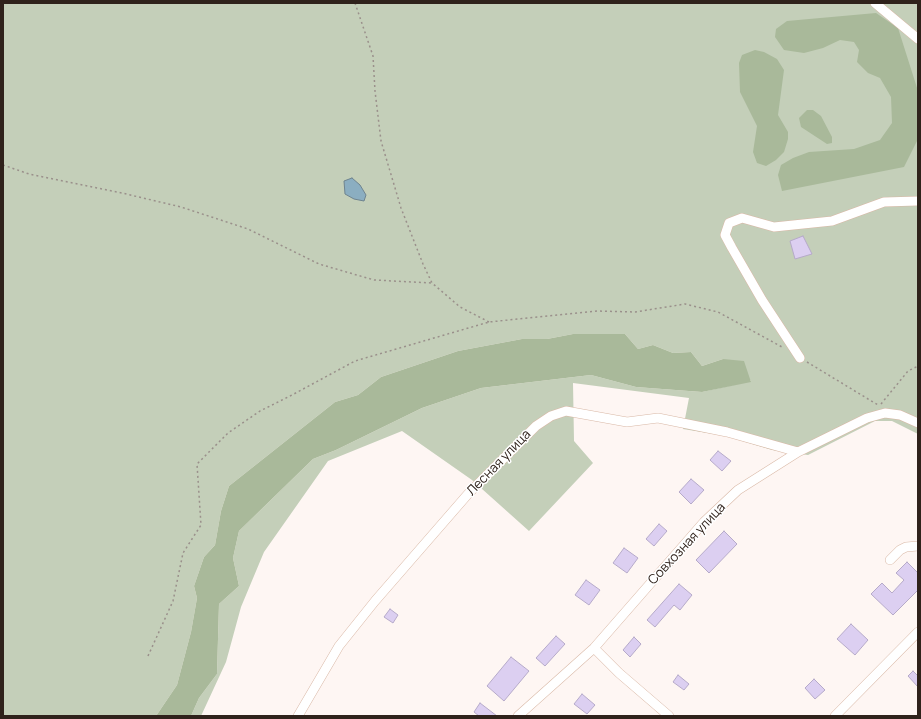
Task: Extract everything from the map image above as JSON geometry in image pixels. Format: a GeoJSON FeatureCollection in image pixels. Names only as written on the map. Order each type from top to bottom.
{"type":"FeatureCollection","features":[{"type":"Feature","properties":{"kind":"street"},"geometry":{"type":"LineString","coordinates":[[875,3],[918,39]]}},
{"type":"Feature","properties":{"kind":"street"},"geometry":{"type":"LineString","coordinates":[[800,358],[762,300],[725,235],[729,223],[742,218],[774,227],[832,221],[884,202],[918,201]]}},
{"type":"Feature","properties":{"kind":"street","name":"Лесная улица"},"geometry":{"type":"LineString","coordinates":[[298,716],[339,646],[375,601],[468,494],[536,426],[551,416],[566,412],[627,422],[658,418],[727,432],[798,452]]}},
{"type":"Feature","properties":{"kind":"street","name":"Совхозная улица"},"geometry":{"type":"LineString","coordinates":[[518,716],[594,648],[704,522],[738,490],[798,452],[867,418],[885,413],[900,415],[918,423]]}},
{"type":"Feature","properties":{"kind":"street"},"geometry":{"type":"LineString","coordinates":[[890,560],[906,547],[918,546]]}},
{"type":"Feature","properties":{"kind":"street"},"geometry":{"type":"LineString","coordinates":[[835,716],[918,632]]}},
{"type":"Feature","properties":{"kind":"street"},"geometry":{"type":"LineString","coordinates":[[594,648],[619,673],[669,716]]}},
{"type":"Feature","properties":{"kind":"path"},"geometry":{"type":"LineString","coordinates":[[355,3],[373,56],[375,92],[382,141],[401,208],[422,264],[432,283],[460,307],[489,322]]}},
{"type":"Feature","properties":{"kind":"path"},"geometry":{"type":"LineString","coordinates":[[3,165],[29,174],[181,207],[248,229],[319,264],[374,280],[432,283]]}},
{"type":"Feature","properties":{"kind":"path"},"geometry":{"type":"LineString","coordinates":[[148,656],[173,601],[183,553],[201,525],[197,464],[228,433],[260,411],[355,361],[489,322],[597,311],[635,312],[686,304],[718,312],[785,349]]}},
{"type":"Feature","properties":{"kind":"path"},"geometry":{"type":"LineString","coordinates":[[800,358],[879,406],[908,371],[918,366]]}},
{"type":"Feature","properties":{"kind":"green space"},"geometry":{"type":"Polygon","coordinates":[[[3,3],[918,3],[918,434],[892,421],[875,421],[808,455],[772,450],[726,436],[683,429],[689,398],[573,383],[574,441],[593,463],[529,531],[472,480],[402,431],[328,461],[264,552],[241,607],[226,662],[201,716],[191,716],[199,698],[217,674],[219,604],[239,586],[233,558],[239,531],[313,459],[336,450],[422,408],[481,388],[591,375],[636,387],[702,392],[751,381],[723,359],[702,366],[691,352],[673,353],[653,345],[638,349],[625,334],[573,334],[547,339],[522,339],[458,351],[381,377],[358,395],[335,402],[229,486],[221,511],[215,545],[204,557],[194,586],[197,598],[191,632],[177,685],[156,716],[3,716],[3,3]]]}},
{"type":"Feature","properties":{"kind":"green space"},"geometry":{"type":"Polygon","coordinates":[[[876,13],[898,28],[918,91],[918,139],[904,167],[782,191],[778,175],[781,165],[793,158],[809,152],[854,149],[880,140],[892,123],[891,97],[880,78],[868,73],[857,62],[859,50],[854,42],[840,40],[823,48],[804,53],[784,50],[775,37],[776,29],[787,21],[876,13]]]}},
{"type":"Feature","properties":{"kind":"green space"},"geometry":{"type":"Polygon","coordinates":[[[755,50],[764,52],[777,59],[784,70],[778,115],[788,132],[788,139],[784,152],[776,160],[766,166],[757,163],[753,152],[757,126],[740,92],[739,63],[742,55],[755,50]]]}},
{"type":"Feature","properties":{"kind":"green space"},"geometry":{"type":"Polygon","coordinates":[[[807,110],[813,110],[821,116],[832,137],[832,143],[827,144],[801,127],[799,118],[807,110]]]}},
{"type":"Feature","properties":{"kind":"green space"},"geometry":{"type":"Polygon","coordinates":[[[573,334],[625,334],[638,349],[653,345],[673,353],[691,352],[702,366],[723,359],[744,361],[751,382],[702,392],[636,387],[591,375],[481,388],[422,408],[336,450],[313,459],[239,531],[233,558],[239,586],[219,604],[217,674],[199,698],[191,716],[156,716],[177,685],[191,632],[197,598],[194,586],[204,557],[215,545],[221,511],[229,486],[335,402],[358,395],[381,377],[458,351],[522,339],[547,339],[573,334]]]}},
{"type":"Feature","properties":{"kind":"water"},"geometry":{"type":"Polygon","coordinates":[[[352,178],[360,185],[366,195],[364,201],[354,199],[345,194],[344,181],[352,178]]]}},
{"type":"Feature","properties":{"kind":"building"},"geometry":{"type":"Polygon","coordinates":[[[803,236],[812,254],[795,259],[790,241],[803,236]]]}},
{"type":"Feature","properties":{"kind":"building"},"geometry":{"type":"Polygon","coordinates":[[[718,451],[731,461],[722,471],[710,460],[718,451]]]}},
{"type":"Feature","properties":{"kind":"building"},"geometry":{"type":"Polygon","coordinates":[[[691,479],[704,490],[691,504],[679,492],[691,479]]]}},
{"type":"Feature","properties":{"kind":"building"},"geometry":{"type":"Polygon","coordinates":[[[659,524],[667,531],[654,546],[646,539],[659,524]]]}},
{"type":"Feature","properties":{"kind":"building"},"geometry":{"type":"Polygon","coordinates":[[[724,531],[737,544],[709,573],[696,560],[724,531]]]}},
{"type":"Feature","properties":{"kind":"building"},"geometry":{"type":"Polygon","coordinates":[[[624,548],[638,558],[627,573],[613,563],[624,548]]]}},
{"type":"Feature","properties":{"kind":"building"},"geometry":{"type":"Polygon","coordinates":[[[907,562],[918,573],[918,590],[893,615],[871,594],[882,583],[892,593],[904,580],[896,573],[907,562]]]}},
{"type":"Feature","properties":{"kind":"building"},"geometry":{"type":"Polygon","coordinates":[[[586,580],[600,590],[589,605],[575,595],[586,580]]]}},
{"type":"Feature","properties":{"kind":"building"},"geometry":{"type":"Polygon","coordinates":[[[679,584],[692,595],[680,610],[674,605],[655,627],[647,620],[679,584]]]}},
{"type":"Feature","properties":{"kind":"building"},"geometry":{"type":"Polygon","coordinates":[[[390,609],[398,615],[393,623],[384,617],[390,609]]]}},
{"type":"Feature","properties":{"kind":"building"},"geometry":{"type":"Polygon","coordinates":[[[851,624],[868,640],[855,655],[837,639],[851,624]]]}},
{"type":"Feature","properties":{"kind":"building"},"geometry":{"type":"Polygon","coordinates":[[[556,636],[565,644],[545,666],[536,658],[556,636]]]}},
{"type":"Feature","properties":{"kind":"building"},"geometry":{"type":"Polygon","coordinates":[[[634,637],[641,644],[630,657],[623,650],[634,637]]]}},
{"type":"Feature","properties":{"kind":"building"},"geometry":{"type":"Polygon","coordinates":[[[511,657],[529,671],[504,701],[487,686],[511,657]]]}},
{"type":"Feature","properties":{"kind":"building"},"geometry":{"type":"Polygon","coordinates":[[[913,671],[918,676],[918,687],[908,676],[913,671]]]}},
{"type":"Feature","properties":{"kind":"building"},"geometry":{"type":"Polygon","coordinates":[[[678,675],[689,684],[684,690],[673,682],[678,675]]]}},
{"type":"Feature","properties":{"kind":"building"},"geometry":{"type":"Polygon","coordinates":[[[814,679],[825,690],[815,699],[805,688],[814,679]]]}},
{"type":"Feature","properties":{"kind":"building"},"geometry":{"type":"Polygon","coordinates":[[[582,694],[595,705],[587,714],[574,704],[582,694]]]}},
{"type":"Feature","properties":{"kind":"building"},"geometry":{"type":"Polygon","coordinates":[[[480,703],[497,716],[479,716],[474,712],[480,703]]]}}]}
